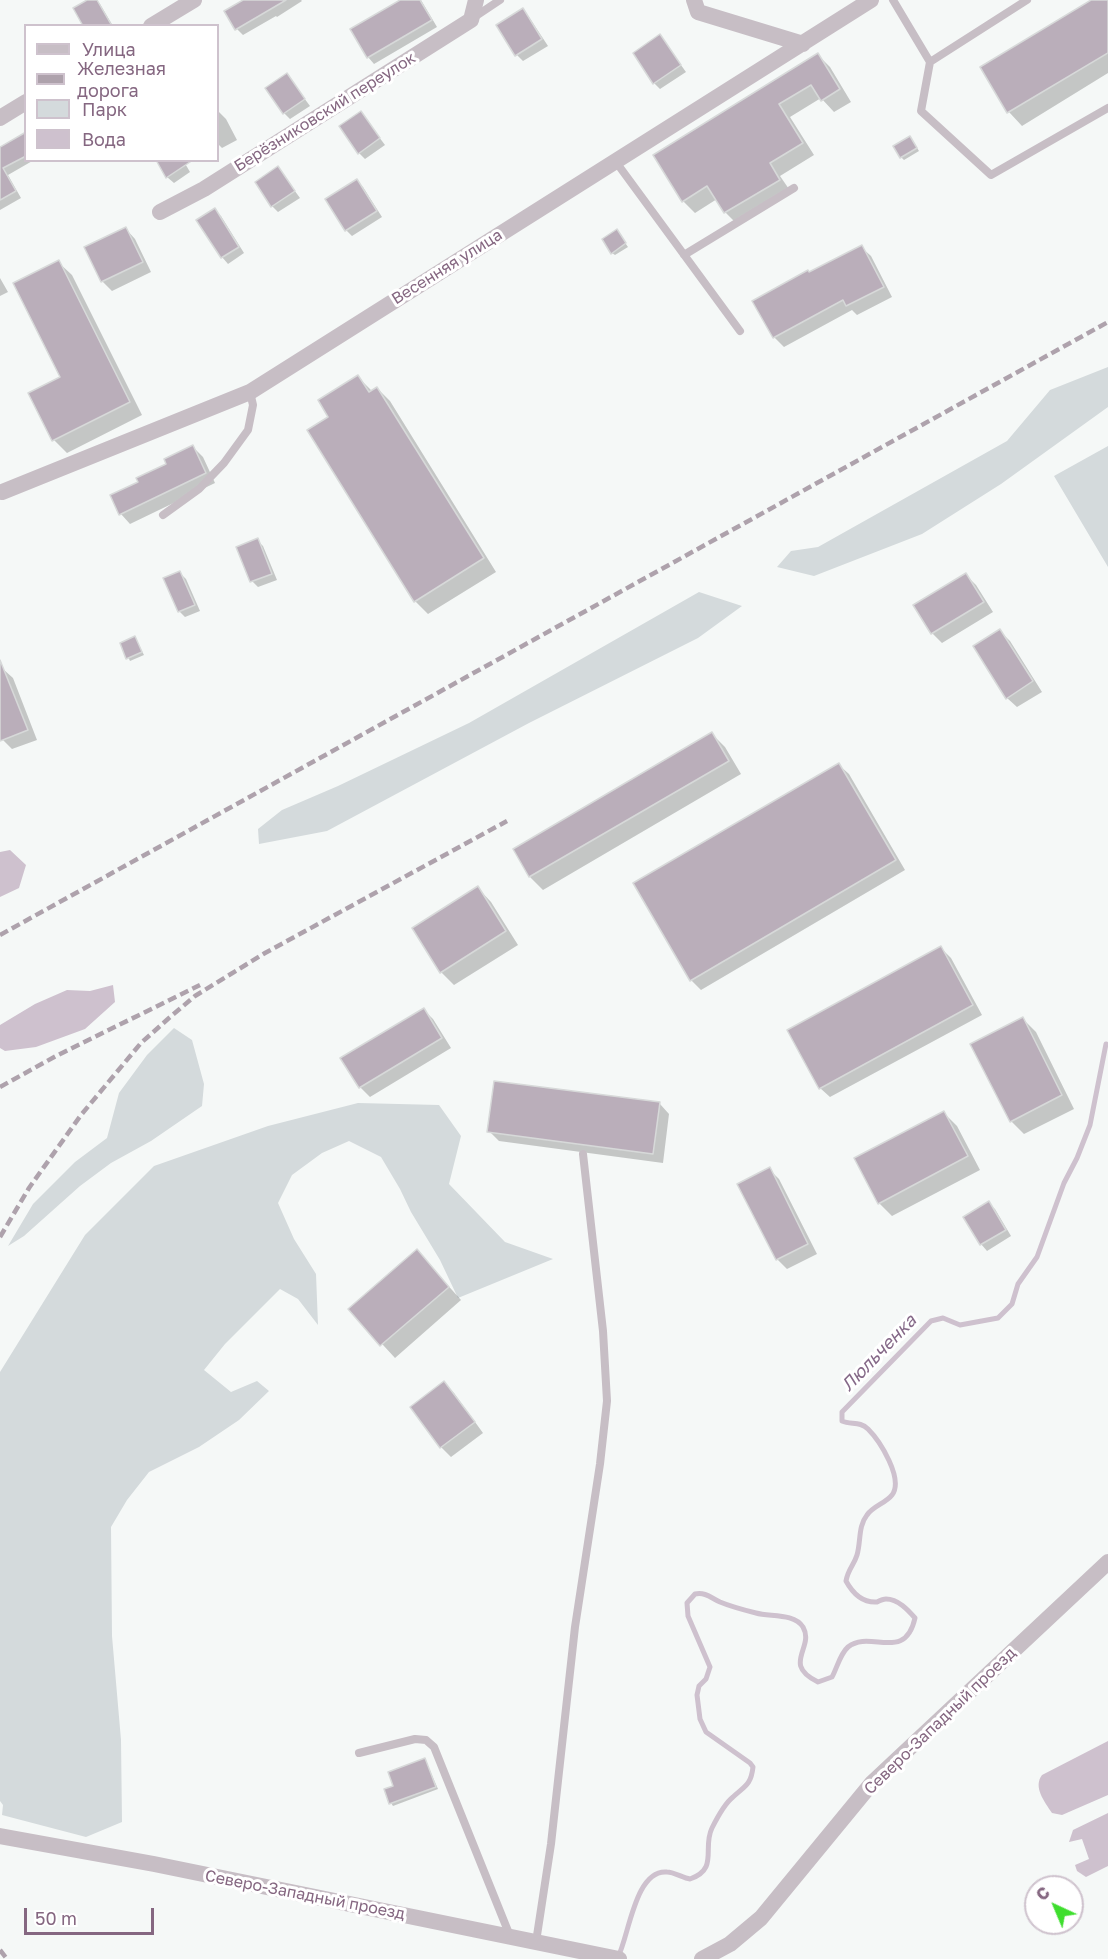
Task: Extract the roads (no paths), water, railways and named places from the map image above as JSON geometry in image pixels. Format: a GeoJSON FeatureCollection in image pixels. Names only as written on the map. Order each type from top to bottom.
{"type":"FeatureCollection","features":[{"type":"Feature","properties":{"kind":"street"},"geometry":{"type":"LineString","coordinates":[[155,24],[194,0]]}},
{"type":"Feature","properties":{"kind":"street"},"geometry":{"type":"LineString","coordinates":[[471,20],[476,0]]}},
{"type":"Feature","properties":{"kind":"street"},"geometry":{"type":"LineString","coordinates":[[694,0],[698,12],[804,44]]}},
{"type":"Feature","properties":{"kind":"street","name":"Весенняя улица"},"geometry":{"type":"LineString","coordinates":[[1,493],[250,392],[871,0]]}},
{"type":"Feature","properties":{"kind":"street","name":"Берёзниковский переулок"},"geometry":{"type":"LineString","coordinates":[[160,212],[204,189],[471,20]]}},
{"type":"Feature","properties":{"kind":"street"},"geometry":{"type":"LineString","coordinates":[[0,118],[24,103]]}},
{"type":"Feature","properties":{"kind":"street","name":"Северо-Западный проезд"},"geometry":{"type":"LineString","coordinates":[[702,1959],[730,1944],[760,1918],[872,1783],[1108,1562]]}},
{"type":"Feature","properties":{"kind":"street","name":"Северо-Западный проезд"},"geometry":{"type":"LineString","coordinates":[[0,1836],[153,1864],[614,1958]]}},
{"type":"Feature","properties":{"kind":"lane"},"geometry":{"type":"LineString","coordinates":[[471,20],[500,0]]}},
{"type":"Feature","properties":{"kind":"lane"},"geometry":{"type":"LineString","coordinates":[[893,0],[930,62],[921,111],[991,175],[1108,108]]}},
{"type":"Feature","properties":{"kind":"lane"},"geometry":{"type":"LineString","coordinates":[[930,62],[1028,0]]}},
{"type":"Feature","properties":{"kind":"lane"},"geometry":{"type":"LineString","coordinates":[[616,162],[740,331]]}},
{"type":"Feature","properties":{"kind":"lane"},"geometry":{"type":"LineString","coordinates":[[684,255],[794,188]]}},
{"type":"Feature","properties":{"kind":"lane"},"geometry":{"type":"LineString","coordinates":[[163,514],[199,489],[230,455],[248,430],[253,405],[250,392]]}},
{"type":"Feature","properties":{"kind":"lane"},"geometry":{"type":"LineString","coordinates":[[536,1941],[551,1844],[572,1649],[600,1464],[607,1401],[603,1331],[583,1154]]}},
{"type":"Feature","properties":{"kind":"lane"},"geometry":{"type":"LineString","coordinates":[[359,1753],[415,1739],[426,1740],[434,1747],[510,1936]]}},
{"type":"Feature","properties":{"kind":"water"},"geometry":{"type":"Polygon","coordinates":[[[10,850],[26,865],[19,888],[0,897],[0,852],[10,850]]]}},
{"type":"Feature","properties":{"kind":"water"},"geometry":{"type":"Polygon","coordinates":[[[113,985],[115,1002],[85,1029],[36,1047],[5,1051],[0,1048],[0,1025],[35,1004],[67,990],[90,991],[113,985]]]}},
{"type":"Feature","properties":{"kind":"water"},"geometry":{"type":"Polygon","coordinates":[[[1108,1741],[1108,1795],[1062,1815],[1052,1813],[1039,1789],[1042,1775],[1108,1741]]]}},
{"type":"Feature","properties":{"kind":"water"},"geometry":{"type":"Polygon","coordinates":[[[1108,1813],[1108,1866],[1086,1877],[1077,1871],[1075,1865],[1089,1859],[1082,1839],[1069,1842],[1073,1830],[1108,1813]]]}},
{"type":"Feature","properties":{"kind":"waterway","name":"Люльченка"},"geometry":{"type":"LineString","coordinates":[[618,1957],[640,1892],[647,1881],[656,1874],[667,1872],[690,1879],[704,1870],[707,1864],[708,1843],[712,1828],[724,1807],[747,1785],[752,1773],[753,1767],[750,1763],[706,1732],[700,1719],[697,1695],[699,1686],[706,1679],[710,1667],[688,1616],[687,1603],[695,1594],[702,1594],[738,1608],[794,1619],[803,1627],[806,1635],[800,1662],[802,1669],[818,1682],[832,1677],[845,1650],[857,1642],[895,1642],[903,1639],[910,1631],[915,1618],[902,1606],[890,1599],[877,1602],[862,1599],[854,1593],[846,1581],[857,1555],[864,1519],[892,1495],[895,1480],[889,1460],[873,1435],[862,1425],[842,1421],[842,1412],[931,1321],[943,1318],[960,1325],[998,1318],[1012,1304],[1018,1284],[1037,1257],[1064,1183],[1090,1125],[1106,1044]]}},
{"type":"Feature","properties":{"kind":"railway"},"geometry":{"type":"LineString","coordinates":[[0,935],[1108,322]]}},
{"type":"Feature","properties":{"kind":"railway"},"geometry":{"type":"LineString","coordinates":[[0,1237],[29,1188],[81,1115],[141,1043],[195,996],[265,953],[507,821]]}},
{"type":"Feature","properties":{"kind":"railway"},"geometry":{"type":"LineString","coordinates":[[0,1087],[56,1056],[200,985]]}},
{"type":"Feature","properties":{"kind":"railway"},"geometry":{"type":"LineString","coordinates":[[0,1950],[7,1959]]}}]}
